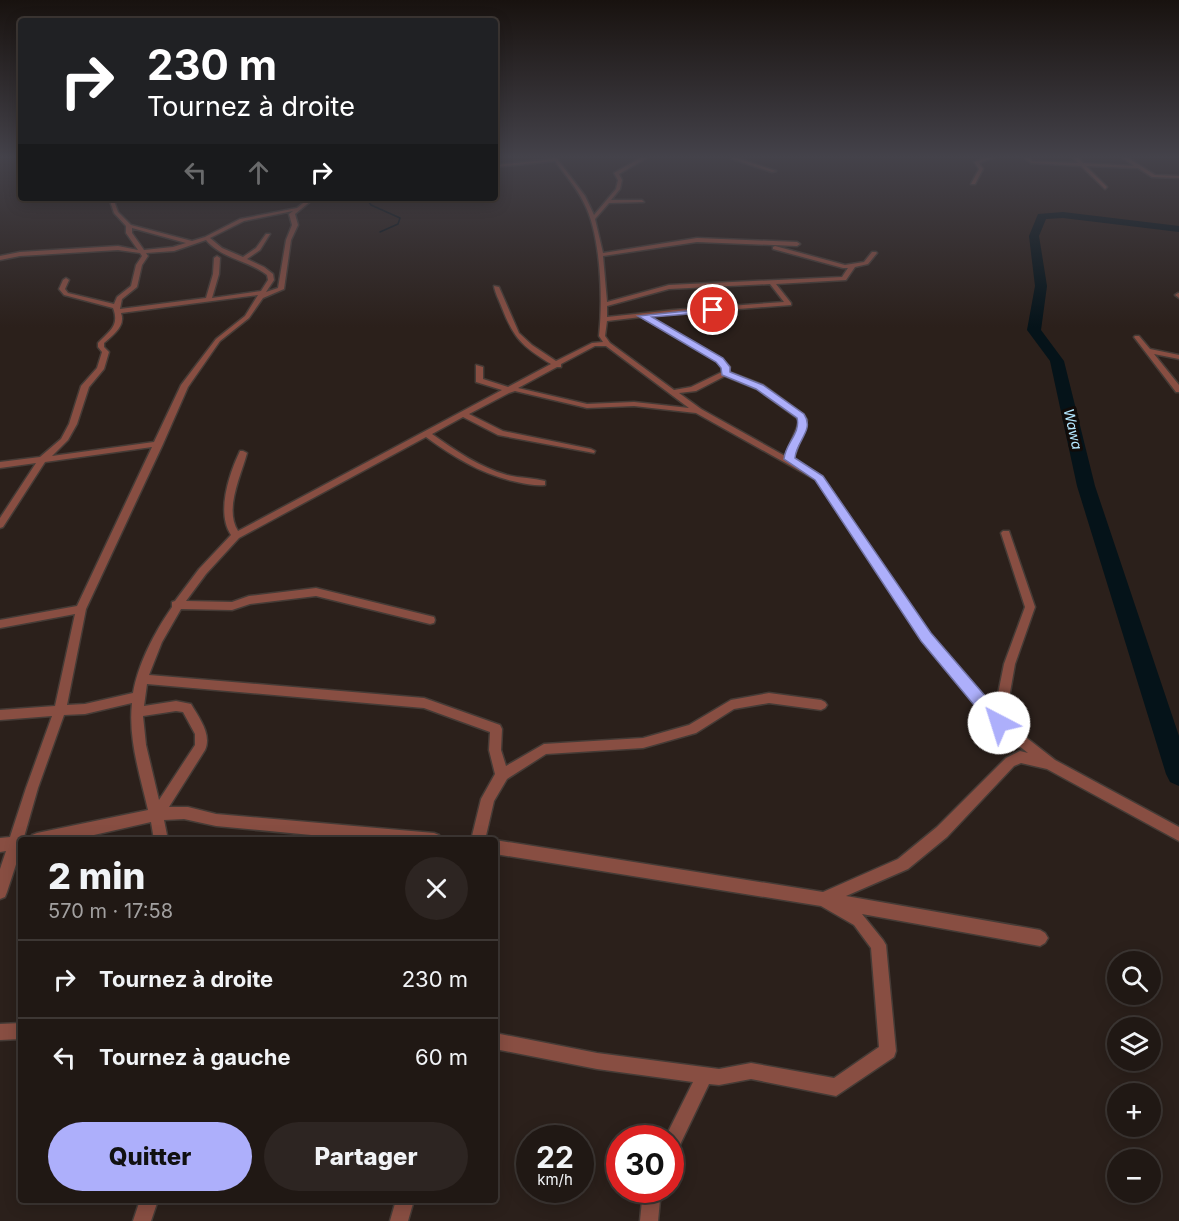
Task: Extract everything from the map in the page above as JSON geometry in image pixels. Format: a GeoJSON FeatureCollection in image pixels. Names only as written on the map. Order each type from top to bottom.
{"type":"FeatureCollection","features":[{"type":"Feature","properties":{"kind":"street"},"geometry":{"type":"LineString","coordinates":[[116,213],[129,226],[193,243]]}},
{"type":"Feature","properties":{"kind":"street"},"geometry":{"type":"LineString","coordinates":[[0,258],[117,248],[142,252],[174,249],[207,238],[243,220],[276,213]]}},
{"type":"Feature","properties":{"kind":"street"},"geometry":{"type":"LineString","coordinates":[[66,280],[62,289],[66,294],[118,309],[209,298],[262,295],[281,289],[287,271],[287,239],[295,225],[293,213]]}},
{"type":"Feature","properties":{"kind":"street"},"geometry":{"type":"LineString","coordinates":[[591,213],[600,255],[605,340],[650,378],[674,392],[698,411],[789,459],[819,478],[926,637],[999,723],[1051,764],[1179,834]]}},
{"type":"Feature","properties":{"kind":"street"},"geometry":{"type":"LineString","coordinates":[[592,220],[597,213]]}},
{"type":"Feature","properties":{"kind":"street"},"geometry":{"type":"LineString","coordinates":[[0,525],[42,460],[64,440],[73,424],[85,386],[105,359],[106,352],[101,347],[101,343],[117,327],[119,298],[134,287],[139,265],[145,256],[129,233],[129,226]]}},
{"type":"Feature","properties":{"kind":"street"},"geometry":{"type":"LineString","coordinates":[[245,258],[258,249],[268,234]]}},
{"type":"Feature","properties":{"kind":"street"},"geometry":{"type":"LineString","coordinates":[[20,837],[32,788],[60,711],[81,609],[184,387],[218,340],[247,317],[271,280],[270,274],[245,258],[214,248],[207,238]]}},
{"type":"Feature","properties":{"kind":"street"},"geometry":{"type":"LineString","coordinates":[[600,255],[698,240],[797,244]]}},
{"type":"Feature","properties":{"kind":"street"},"geometry":{"type":"LineString","coordinates":[[768,242],[788,252],[852,267],[866,263],[874,254]]}},
{"type":"Feature","properties":{"kind":"street"},"geometry":{"type":"LineString","coordinates":[[209,298],[216,274],[217,258]]}},
{"type":"Feature","properties":{"kind":"street"},"geometry":{"type":"LineString","coordinates":[[604,305],[669,286],[844,279],[852,267]]}},
{"type":"Feature","properties":{"kind":"street"},"geometry":{"type":"LineString","coordinates":[[605,320],[789,304],[771,282]]}},
{"type":"Feature","properties":{"kind":"street"},"geometry":{"type":"LineString","coordinates":[[496,287],[517,333],[537,353],[558,365]]}},
{"type":"Feature","properties":{"kind":"street"},"geometry":{"type":"LineString","coordinates":[[643,316],[720,360],[726,367],[725,374]]}},
{"type":"Feature","properties":{"kind":"street"},"geometry":{"type":"LineString","coordinates":[[1137,337],[1179,390]]}},
{"type":"Feature","properties":{"kind":"street"},"geometry":{"type":"LineString","coordinates":[[161,837],[141,752],[137,712],[141,679],[176,605],[225,546],[236,536],[605,340]]}},
{"type":"Feature","properties":{"kind":"street"},"geometry":{"type":"LineString","coordinates":[[1147,350],[1179,357]]}},
{"type":"Feature","properties":{"kind":"street"},"geometry":{"type":"LineString","coordinates":[[479,367],[479,380],[587,406],[634,404],[698,411]]}},
{"type":"Feature","properties":{"kind":"street"},"geometry":{"type":"LineString","coordinates":[[674,392],[693,389],[725,374],[760,387],[803,420],[802,430],[790,450],[789,459]]}},
{"type":"Feature","properties":{"kind":"street"},"geometry":{"type":"LineString","coordinates":[[464,415],[501,434],[591,451]]}},
{"type":"Feature","properties":{"kind":"street"},"geometry":{"type":"LineString","coordinates":[[428,435],[471,465],[487,472],[519,481],[542,483]]}},
{"type":"Feature","properties":{"kind":"street"},"geometry":{"type":"LineString","coordinates":[[0,465],[159,444]]}},
{"type":"Feature","properties":{"kind":"street"},"geometry":{"type":"LineString","coordinates":[[236,536],[228,529],[227,513],[243,453]]}},
{"type":"Feature","properties":{"kind":"street"},"geometry":{"type":"LineString","coordinates":[[999,723],[1003,681],[1015,639],[1030,607],[1006,533]]}},
{"type":"Feature","properties":{"kind":"street"},"geometry":{"type":"LineString","coordinates":[[176,605],[232,606],[249,600],[316,592],[430,620]]}},
{"type":"Feature","properties":{"kind":"street"},"geometry":{"type":"LineString","coordinates":[[0,624],[81,609]]}},
{"type":"Feature","properties":{"kind":"street"},"geometry":{"type":"LineString","coordinates":[[141,679],[424,703],[496,729],[495,750],[502,775]]}},
{"type":"Feature","properties":{"kind":"street"},"geometry":{"type":"LineString","coordinates":[[0,715],[86,709],[139,697]]}},
{"type":"Feature","properties":{"kind":"street"},"geometry":{"type":"LineString","coordinates":[[479,837],[488,799],[502,775],[544,749],[643,743],[692,729],[731,705],[769,698],[821,705]]}},
{"type":"Feature","properties":{"kind":"street"},"geometry":{"type":"LineString","coordinates":[[137,712],[176,706],[187,708],[201,734],[201,746],[157,815]]}},
{"type":"Feature","properties":{"kind":"street"},"geometry":{"type":"LineString","coordinates":[[823,899],[903,864],[942,832],[1010,762],[1020,757],[1051,764]]}},
{"type":"Feature","properties":{"kind":"street"},"geometry":{"type":"LineString","coordinates":[[59,837],[157,815],[182,813],[216,820],[401,837]]}},
{"type":"Feature","properties":{"kind":"street"},"geometry":{"type":"LineString","coordinates":[[0,845],[18,842]]}},
{"type":"Feature","properties":{"kind":"street"},"geometry":{"type":"LineString","coordinates":[[0,892],[18,845]]}},
{"type":"Feature","properties":{"kind":"street"},"geometry":{"type":"LineString","coordinates":[[498,847],[823,899],[1040,938]]}},
{"type":"Feature","properties":{"kind":"street"},"geometry":{"type":"LineString","coordinates":[[498,1042],[597,1061],[719,1077],[751,1071],[836,1087],[888,1051],[878,945],[859,920],[823,899]]}},
{"type":"Feature","properties":{"kind":"street"},"geometry":{"type":"LineString","coordinates":[[0,1032],[18,1031]]}},
{"type":"Feature","properties":{"kind":"street"},"geometry":{"type":"LineString","coordinates":[[681,1125],[705,1075]]}},
{"type":"Feature","properties":{"kind":"street"},"geometry":{"type":"LineString","coordinates":[[142,1221],[147,1203]]}},
{"type":"Feature","properties":{"kind":"street"},"geometry":{"type":"LineString","coordinates":[[399,1221],[404,1203]]}},
{"type":"Feature","properties":{"kind":"street"},"geometry":{"type":"LineString","coordinates":[[649,1221],[651,1203]]}},
{"type":"Feature","properties":{"kind":"waterway"},"geometry":{"type":"LineString","coordinates":[[380,232],[398,224],[400,218],[389,213]]}},
{"type":"Feature","properties":{"kind":"waterway","name":"Wawa"},"geometry":{"type":"LineString","coordinates":[[1179,229],[1063,215],[1042,216],[1034,236],[1041,286],[1034,330],[1057,361],[1086,486],[1179,774]]}},
{"type":"Feature","properties":{"kind":"route"},"geometry":{"type":"LineString","coordinates":[[713,310],[643,316],[720,360],[726,367],[725,374],[760,387],[800,416],[803,420],[802,430],[790,450],[789,459],[819,478],[926,637],[999,723]]}}]}
